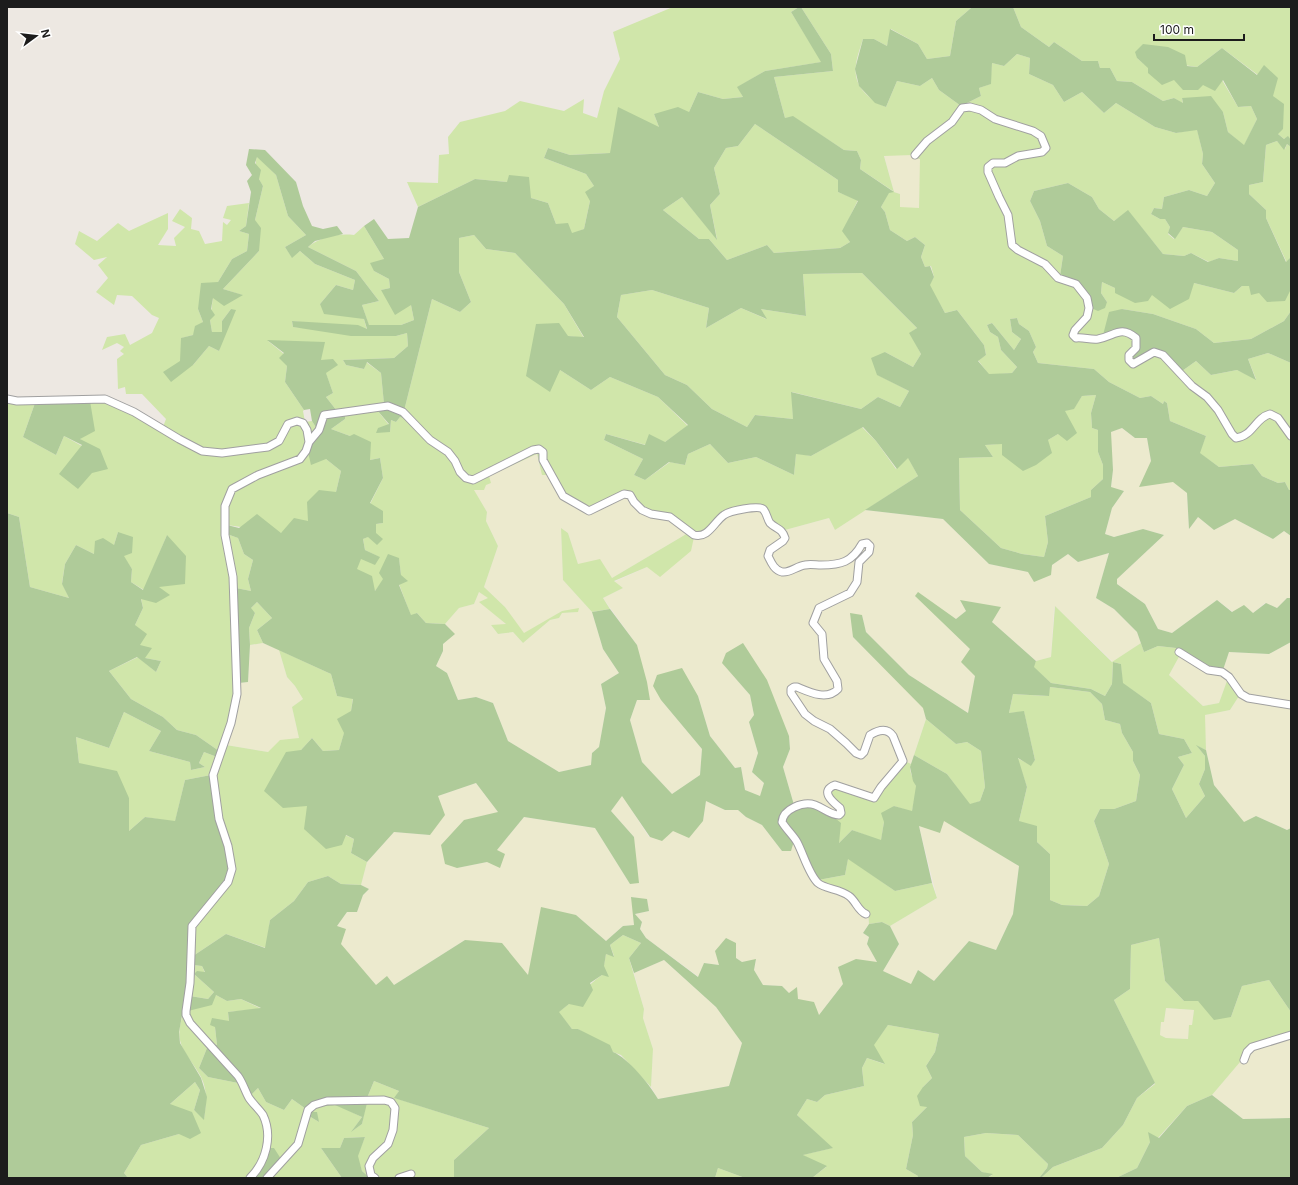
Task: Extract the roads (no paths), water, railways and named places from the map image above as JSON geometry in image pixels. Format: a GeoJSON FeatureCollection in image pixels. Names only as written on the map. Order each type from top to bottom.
{"type":"FeatureCollection","features":[{"type":"Feature","properties":{"kind":"street"},"geometry":{"type":"LineString","coordinates":[[915,155],[927,141],[952,122],[962,108],[970,107],[981,110],[995,119],[1033,131],[1041,136],[1046,148],[1042,152],[1018,156],[1005,163],[993,163],[988,167],[988,172],[1008,215],[1012,245],[1018,250],[1045,264],[1058,278],[1076,284],[1088,298],[1089,308],[1087,317],[1075,330],[1073,335],[1076,338],[1083,337],[1097,339],[1122,331],[1130,332],[1136,338],[1136,348],[1129,355],[1129,360],[1133,364],[1154,352],[1163,355],[1192,386],[1207,397],[1218,410],[1232,434],[1236,438],[1242,437],[1264,416],[1270,414],[1278,418],[1291,436]]}},
{"type":"Feature","properties":{"kind":"street"},"geometry":{"type":"LineString","coordinates":[[7,398],[17,401],[105,399],[134,412],[202,452],[222,453],[268,447],[278,441],[288,424],[297,421],[303,424],[307,430],[309,442]]}},
{"type":"Feature","properties":{"kind":"street"},"geometry":{"type":"LineString","coordinates":[[250,1178],[262,1161],[267,1148],[268,1134],[266,1123],[262,1113],[248,1097],[243,1083],[238,1076],[190,1023],[186,1015],[190,983],[192,926],[228,882],[232,869],[228,846],[219,819],[213,775],[231,723],[237,694],[233,577],[225,535],[225,506],[232,489],[258,475],[300,459],[306,451],[309,442],[319,430],[324,415],[388,406],[403,412],[430,440],[448,452],[455,461],[460,472],[466,478],[473,480],[539,449],[543,452],[543,460],[563,496],[584,508],[590,511],[624,494],[630,495],[634,502],[642,510],[651,514],[670,517],[699,537],[704,535],[725,514],[756,507],[761,508],[765,511],[769,522],[784,532],[785,538],[783,541],[770,550],[768,556],[773,566],[780,572],[787,572],[806,564],[833,565],[845,562],[856,554],[862,544],[867,543],[870,546],[870,552],[859,562],[857,582],[854,588],[850,593],[819,608],[813,623],[822,634],[824,659],[837,681],[838,689],[830,694],[813,694],[797,686],[791,689],[791,693],[805,714],[814,721],[830,729],[856,753],[861,754],[864,752],[870,735],[880,730],[890,732],[903,761],[881,787],[874,798],[835,786],[831,787],[828,796],[842,810],[839,815],[834,815],[816,806],[808,805],[795,807],[786,812],[782,817],[782,822],[796,840],[816,881],[819,884],[839,890],[850,897],[862,912],[866,914]]}},
{"type":"Feature","properties":{"kind":"street"},"geometry":{"type":"LineString","coordinates":[[1179,652],[1208,670],[1222,672],[1229,677],[1241,694],[1248,698],[1291,705]]}},
{"type":"Feature","properties":{"kind":"street"},"geometry":{"type":"LineString","coordinates":[[1244,1060],[1247,1052],[1252,1047],[1291,1035]]}},
{"type":"Feature","properties":{"kind":"street"},"geometry":{"type":"LineString","coordinates":[[267,1178],[298,1144],[308,1110],[314,1104],[327,1101],[384,1100],[391,1102],[395,1108],[393,1130],[388,1144],[373,1158],[369,1166],[371,1175],[375,1178]]}},
{"type":"Feature","properties":{"kind":"street"},"geometry":{"type":"LineString","coordinates":[[399,1178],[411,1174]]}}]}
